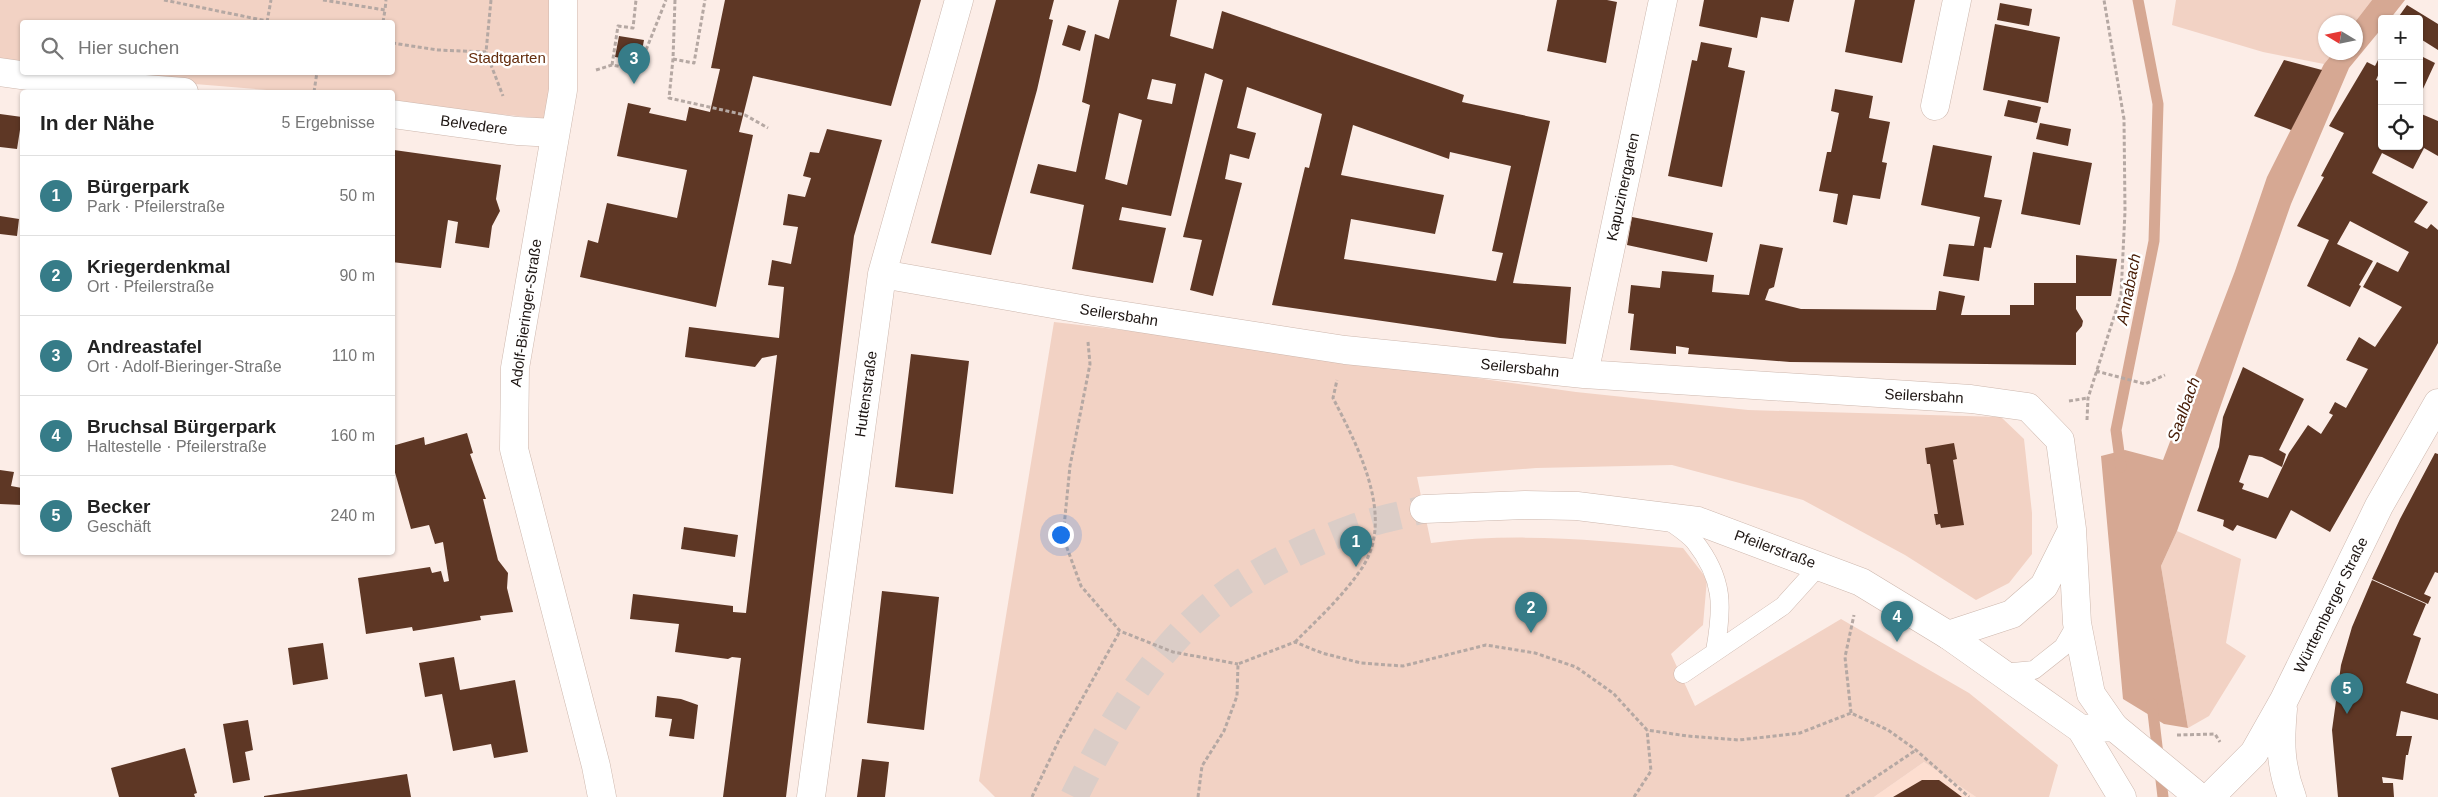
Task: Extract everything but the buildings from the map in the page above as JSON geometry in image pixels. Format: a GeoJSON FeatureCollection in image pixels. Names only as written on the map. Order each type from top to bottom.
{"type":"FeatureCollection","features":[{"type":"Feature","properties":{"kind":"street","name":"Adolf-Bieringer-Straße"},"geometry":{"type":"LineString","coordinates":[[563,0],[563,90],[515,368],[514,449],[596,766],[602,797]]}},
{"type":"Feature","properties":{"kind":"street","name":"Huttenstraße"},"geometry":{"type":"LineString","coordinates":[[811,797],[882,274],[959,0]]}},
{"type":"Feature","properties":{"kind":"street","name":"Kapuzinergarten"},"geometry":{"type":"LineString","coordinates":[[1584,374],[1663,0]]}},
{"type":"Feature","properties":{"kind":"street"},"geometry":{"type":"LineString","coordinates":[[1935,106],[1957,0]]}},
{"type":"Feature","properties":{"kind":"street"},"geometry":{"type":"LineString","coordinates":[[0,72],[20,75]]}},
{"type":"Feature","properties":{"kind":"street"},"geometry":{"type":"LineString","coordinates":[[21,75],[92,85],[158,90]]}},
{"type":"Feature","properties":{"kind":"street","name":"Belvedere"},"geometry":{"type":"LineString","coordinates":[[395,114],[517,131],[555,133]]}},
{"type":"Feature","properties":{"kind":"street","name":"Seilersbahn"},"geometry":{"type":"LineString","coordinates":[[882,274],[1087,310],[1346,350],[1584,374],[1971,399],[2028,407],[2060,440],[2072,529],[2077,623],[2091,694],[2120,731]]}},
{"type":"Feature","properties":{"kind":"street","name":"Württemberger Straße"},"geometry":{"type":"LineString","coordinates":[[2203,797],[2254,753],[2284,700],[2379,506],[2438,402]]}},
{"type":"Feature","properties":{"kind":"street","name":"Pfeilerstraße"},"geometry":{"type":"LineString","coordinates":[[1424,510],[1525,505],[1577,506],[1662,516],[1698,521],[1820,565],[1861,582],[1948,634],[2081,729],[2122,797]]}},
{"type":"Feature","properties":{"kind":"street"},"geometry":{"type":"LineString","coordinates":[[1948,634],[2012,614],[2044,586],[2072,529]]}},
{"type":"Feature","properties":{"kind":"street"},"geometry":{"type":"LineString","coordinates":[[2284,700],[2280,748],[2286,782],[2292,797]]}},
{"type":"Feature","properties":{"kind":"street"},"geometry":{"type":"LineString","coordinates":[[2081,729],[2120,731],[2203,797]]}},
{"type":"Feature","properties":{"kind":"lane"},"geometry":{"type":"LineString","coordinates":[[1662,516],[1694,541],[1718,580],[1721,621],[1715,651]]}},
{"type":"Feature","properties":{"kind":"lane"},"geometry":{"type":"LineString","coordinates":[[1683,674],[1783,606],[1820,565]]}},
{"type":"Feature","properties":{"kind":"lane"},"geometry":{"type":"LineString","coordinates":[[2002,673],[2034,670],[2063,647],[2077,623]]}},
{"type":"Feature","properties":{"kind":"path"},"geometry":{"type":"LineString","coordinates":[[164,0],[258,20]]}},
{"type":"Feature","properties":{"kind":"path"},"geometry":{"type":"LineString","coordinates":[[267,20],[271,0]]}},
{"type":"Feature","properties":{"kind":"path"},"geometry":{"type":"LineString","coordinates":[[323,0],[385,10]]}},
{"type":"Feature","properties":{"kind":"path"},"geometry":{"type":"LineString","coordinates":[[383,20],[386,0]]}},
{"type":"Feature","properties":{"kind":"path"},"geometry":{"type":"LineString","coordinates":[[490,0],[486,52],[517,131]]}},
{"type":"Feature","properties":{"kind":"path"},"geometry":{"type":"LineString","coordinates":[[612,65],[618,26],[633,28],[636,0]]}},
{"type":"Feature","properties":{"kind":"path"},"geometry":{"type":"LineString","coordinates":[[562,79],[612,65],[638,70],[666,0]]}},
{"type":"Feature","properties":{"kind":"path"},"geometry":{"type":"LineString","coordinates":[[675,0],[673,59],[669,98],[745,115],[768,128]]}},
{"type":"Feature","properties":{"kind":"path"},"geometry":{"type":"LineString","coordinates":[[673,59],[694,63],[706,0]]}},
{"type":"Feature","properties":{"kind":"path"},"geometry":{"type":"LineString","coordinates":[[2088,398],[2120,295],[2125,210],[2124,118],[2104,0]]}},
{"type":"Feature","properties":{"kind":"path"},"geometry":{"type":"LineString","coordinates":[[395,43],[438,50],[486,52]]}},
{"type":"Feature","properties":{"kind":"path"},"geometry":{"type":"LineString","coordinates":[[314,90],[317,75]]}},
{"type":"Feature","properties":{"kind":"path"},"geometry":{"type":"LineString","coordinates":[[1087,310],[1090,364],[1070,466],[1063,537],[1081,586],[1120,631],[1173,652],[1238,664],[1295,642],[1330,606],[1363,567],[1376,532],[1371,490],[1361,452],[1333,398]]}},
{"type":"Feature","properties":{"kind":"path"},"geometry":{"type":"LineString","coordinates":[[2096,371],[2145,384],[2165,375]]}},
{"type":"Feature","properties":{"kind":"path"},"geometry":{"type":"LineString","coordinates":[[1851,713],[1845,657],[1861,582]]}},
{"type":"Feature","properties":{"kind":"path"},"geometry":{"type":"LineString","coordinates":[[1032,797],[1060,740],[1120,631]]}},
{"type":"Feature","properties":{"kind":"path"},"geometry":{"type":"LineString","coordinates":[[1295,642],[1322,653],[1361,663],[1403,666],[1486,645],[1535,654],[1576,667],[1613,693],[1647,730],[1651,771],[1634,797]]}},
{"type":"Feature","properties":{"kind":"path"},"geometry":{"type":"LineString","coordinates":[[1198,797],[1202,766],[1224,731],[1237,696],[1238,664]]}},
{"type":"Feature","properties":{"kind":"path"},"geometry":{"type":"LineString","coordinates":[[1647,730],[1687,736],[1739,740],[1800,733],[1851,713],[1888,730],[1916,750],[1969,797]]}},
{"type":"Feature","properties":{"kind":"path"},"geometry":{"type":"LineString","coordinates":[[1846,797],[1916,750]]}},
{"type":"Feature","properties":{"kind":"shaded area"},"geometry":{"type":"Polygon","coordinates":[[[1924,762],[1976,797],[1874,797],[1924,762]]]}},
{"type":"Feature","properties":{"kind":"green space","name":"Stadtgarten"},"geometry":{"type":"Polygon","coordinates":[[[0,0],[567,0],[546,119],[395,103],[395,90],[268,90],[84,75],[395,75],[395,20],[20,20],[20,67],[0,64],[0,0]]]}},
{"type":"Feature","properties":{"kind":"green space"},"geometry":{"type":"Polygon","coordinates":[[[2176,0],[2372,0],[2360,15],[2318,15],[2318,60],[2327,60],[2324,64],[2263,52],[2172,25],[2176,0]]]}},
{"type":"Feature","properties":{"kind":"green space"},"geometry":{"type":"Polygon","coordinates":[[[1054,322],[1199,339],[1576,392],[1748,410],[2001,417],[2024,439],[2032,513],[2032,554],[2009,583],[1976,600],[1905,555],[1803,500],[1672,465],[1536,468],[1417,477],[1431,543],[1494,538],[1557,538],[1683,548],[1707,579],[1703,625],[1671,654],[1695,706],[1841,619],[1969,693],[2058,765],[2049,797],[1976,797],[1924,762],[1874,797],[995,797],[979,781],[1054,322]]]}},
{"type":"Feature","properties":{"kind":"green space"},"geometry":{"type":"Polygon","coordinates":[[[2177,531],[2241,559],[2226,643],[2246,656],[2209,716],[2188,728],[2161,566],[2177,531]]]}},
{"type":"Feature","properties":{"kind":"water"},"geometry":{"type":"Polygon","coordinates":[[[2372,0],[2405,0],[2393,15],[2378,15],[2378,33],[2363,51],[2363,15],[2360,15],[2372,0]]]}},
{"type":"Feature","properties":{"kind":"water"},"geometry":{"type":"Polygon","coordinates":[[[2327,60],[2356,60],[2349,68],[2291,204],[2177,531],[2161,566],[2188,728],[2164,724],[2123,699],[2101,456],[2125,450],[2163,460],[2235,271],[2267,177],[2327,60]]]}},
{"type":"Feature","properties":{"kind":"waterway","name":"Annabach"},"geometry":{"type":"LineString","coordinates":[[2121,467],[2116,430],[2154,241],[2158,104],[2138,0]]}},
{"type":"Feature","properties":{"kind":"waterway","name":"Saalbach"},"geometry":{"type":"LineString","coordinates":[[2152,704],[2163,797]]}},
{"type":"Feature","properties":{"kind":"tunnel"},"geometry":{"type":"LineString","coordinates":[[1074,797],[1117,717],[1152,667],[1192,622],[1215,602],[1262,571],[1334,535],[1424,509]]}},
{"type":"Feature","properties":{"kind":"place","name":"Andreastafel"},"geometry":{"type":"Point","coordinates":[634,84]}},
{"type":"Feature","properties":{"kind":"place","name":"Bürgerpark"},"geometry":{"type":"Point","coordinates":[1356,567]}},
{"type":"Feature","properties":{"kind":"place","name":"Kriegerdenkmal"},"geometry":{"type":"Point","coordinates":[1531,633]}},
{"type":"Feature","properties":{"kind":"place","name":"Bruchsal Bürgerpark"},"geometry":{"type":"Point","coordinates":[1897,642]}},
{"type":"Feature","properties":{"kind":"place","name":"Becker"},"geometry":{"type":"Point","coordinates":[2347,714]}}]}
